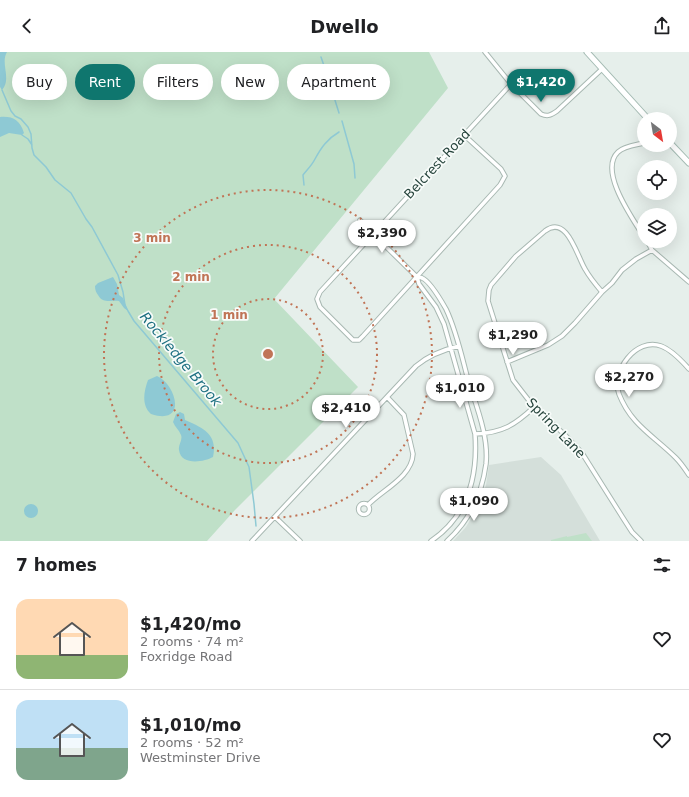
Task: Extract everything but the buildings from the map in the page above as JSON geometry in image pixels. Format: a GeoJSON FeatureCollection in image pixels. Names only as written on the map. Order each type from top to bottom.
{"type":"FeatureCollection","features":[{"type":"Feature","properties":{"kind":"main road"},"geometry":{"type":"LineString","coordinates":[[587,52],[642,112]]}},
{"type":"Feature","properties":{"kind":"main road"},"geometry":{"type":"LineString","coordinates":[[677,150],[689,163]]}},
{"type":"Feature","properties":{"kind":"street"},"geometry":{"type":"LineString","coordinates":[[485,52],[511,84],[541,114],[551,116],[602,68]]}},
{"type":"Feature","properties":{"kind":"street","name":"Belcrest Road"},"geometry":{"type":"LineString","coordinates":[[416,277],[359,340],[354,340],[350,337],[320,307],[317,300],[320,292],[511,84]]}},
{"type":"Feature","properties":{"kind":"street"},"geometry":{"type":"LineString","coordinates":[[416,277],[500,185],[505,176],[502,169],[464,135]]}},
{"type":"Feature","properties":{"kind":"street"},"geometry":{"type":"LineString","coordinates":[[637,145],[624,148],[618,152],[611,164],[613,178],[637,225]]}},
{"type":"Feature","properties":{"kind":"street"},"geometry":{"type":"LineString","coordinates":[[360,220],[416,277],[419,284],[436,307],[444,324],[475,434],[476,447],[474,474],[466,501],[446,528],[431,541]]}},
{"type":"Feature","properties":{"kind":"street","name":"Spring Lane"},"geometry":{"type":"LineString","coordinates":[[602,292],[584,269],[568,234],[563,229],[555,227],[549,228],[516,256],[491,285],[488,290],[488,301],[513,380],[534,407],[564,434],[582,453],[619,513],[632,532],[641,541]]}},
{"type":"Feature","properties":{"kind":"street"},"geometry":{"type":"LineString","coordinates":[[507,362],[548,345],[562,336],[575,324],[622,270],[636,259],[652,250],[689,282]]}},
{"type":"Feature","properties":{"kind":"street"},"geometry":{"type":"LineString","coordinates":[[416,277],[424,278],[446,308],[453,325],[484,434],[486,464],[477,500],[464,522],[447,541]]}},
{"type":"Feature","properties":{"kind":"street"},"geometry":{"type":"LineString","coordinates":[[689,369],[674,354],[661,346],[650,345],[640,348],[622,364],[618,374],[617,384],[624,404],[636,422],[676,459],[689,475]]}},
{"type":"Feature","properties":{"kind":"street"},"geometry":{"type":"LineString","coordinates":[[252,541],[416,366],[425,358],[459,346]]}},
{"type":"Feature","properties":{"kind":"street"},"geometry":{"type":"LineString","coordinates":[[368,505],[410,468],[413,459],[411,442],[404,415],[387,397]]}},
{"type":"Feature","properties":{"kind":"street"},"geometry":{"type":"LineString","coordinates":[[475,434],[500,431],[511,426],[534,407]]}},
{"type":"Feature","properties":{"kind":"street"},"geometry":{"type":"LineString","coordinates":[[275,517],[300,541]]}},
{"type":"Feature","properties":{"kind":"shaded area"},"geometry":{"type":"Polygon","coordinates":[[[541,457],[561,475],[600,541],[453,541],[466,527],[479,505],[486,485],[489,465],[541,457]]]}},
{"type":"Feature","properties":{"kind":"green space"},"geometry":{"type":"Polygon","coordinates":[[[0,52],[429,52],[448,88],[274,299],[358,387],[235,510],[207,541],[0,541],[0,52]]]}},
{"type":"Feature","properties":{"kind":"green space"},"geometry":{"type":"Polygon","coordinates":[[[586,533],[592,541],[551,541],[567,536],[586,533]]]}},
{"type":"Feature","properties":{"kind":"water"},"geometry":{"type":"Polygon","coordinates":[[[0,52],[7,52],[5,56],[6,81],[2,90],[0,87],[0,52]]]}},
{"type":"Feature","properties":{"kind":"water"},"geometry":{"type":"Polygon","coordinates":[[[0,117],[9,117],[18,122],[24,133],[22,135],[9,133],[0,137],[0,117]]]}},
{"type":"Feature","properties":{"kind":"water"},"geometry":{"type":"Polygon","coordinates":[[[113,277],[117,284],[119,295],[123,298],[128,311],[119,301],[102,300],[96,292],[95,286],[98,283],[113,277]]]}},
{"type":"Feature","properties":{"kind":"water"},"geometry":{"type":"Polygon","coordinates":[[[157,376],[164,380],[169,387],[175,402],[174,409],[170,414],[163,416],[151,414],[146,406],[144,398],[148,380],[157,376]]]}},
{"type":"Feature","properties":{"kind":"water"},"geometry":{"type":"Polygon","coordinates":[[[180,412],[184,414],[185,420],[203,429],[211,437],[214,449],[213,457],[199,461],[188,461],[181,455],[179,448],[181,437],[173,422],[176,414],[180,412]]]}},
{"type":"Feature","properties":{"kind":"water"},"geometry":{"type":"Polygon","coordinates":[[[28,504],[34,504],[38,508],[38,514],[34,518],[28,518],[24,514],[24,508],[28,504]]]}},
{"type":"Feature","properties":{"kind":"waterway"},"geometry":{"type":"LineString","coordinates":[[321,57],[323,64]]}},
{"type":"Feature","properties":{"kind":"waterway","name":"Rockledge Brook"},"geometry":{"type":"LineString","coordinates":[[2,90],[11,111],[28,127],[31,134],[34,155],[46,167],[55,180],[71,193],[92,227],[118,275],[125,305],[134,321],[238,443],[249,467],[256,526]]}},
{"type":"Feature","properties":{"kind":"waterway"},"geometry":{"type":"LineString","coordinates":[[335,100],[339,113]]}},
{"type":"Feature","properties":{"kind":"waterway"},"geometry":{"type":"LineString","coordinates":[[342,121],[354,164],[355,178]]}},
{"type":"Feature","properties":{"kind":"waterway"},"geometry":{"type":"LineString","coordinates":[[304,185],[303,175],[325,144],[339,132]]}},
{"type":"Feature","properties":{"kind":"waterway","name":"Rockledge Brook"},"geometry":{"type":"LineString","coordinates":[[22,135],[28,139],[32,145]]}}]}
